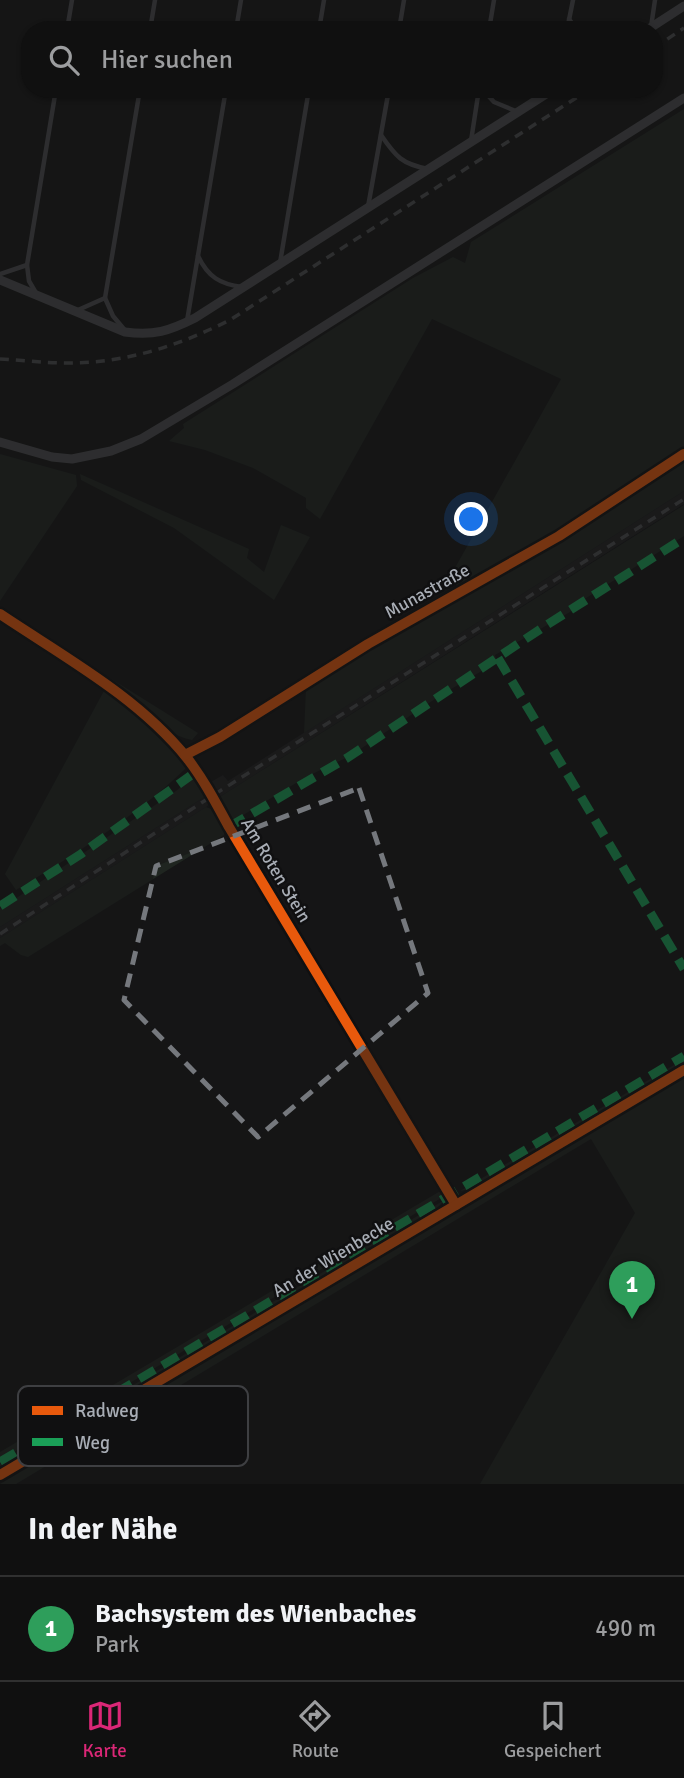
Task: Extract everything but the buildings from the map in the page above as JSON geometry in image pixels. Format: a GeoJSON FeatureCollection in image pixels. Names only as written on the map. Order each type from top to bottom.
{"type":"FeatureCollection","features":[{"type":"Feature","properties":{"kind":"street"},"geometry":{"type":"LineString","coordinates":[[661,21],[684,6]]}},
{"type":"Feature","properties":{"kind":"street"},"geometry":{"type":"LineString","coordinates":[[0,280],[125,332],[148,335],[163,332],[187,322],[243,288],[540,98]]}},
{"type":"Feature","properties":{"kind":"street"},"geometry":{"type":"LineString","coordinates":[[0,442],[52,457],[72,459],[111,451],[141,439],[684,98]]}},
{"type":"Feature","properties":{"kind":"street","name":"Am Roten Stein"},"geometry":{"type":"LineString","coordinates":[[0,614],[120,695],[185,755],[456,1205]]}},
{"type":"Feature","properties":{"kind":"street","name":"An der Wienbecke"},"geometry":{"type":"LineString","coordinates":[[150,1386],[684,1070]]}},
{"type":"Feature","properties":{"kind":"street","name":"An der Wienbecke"},"geometry":{"type":"LineString","coordinates":[[0,1475],[18,1464]]}},
{"type":"Feature","properties":{"kind":"lane"},"geometry":{"type":"LineString","coordinates":[[68,21],[72,0]]}},
{"type":"Feature","properties":{"kind":"lane"},"geometry":{"type":"LineString","coordinates":[[152,21],[155,0]]}},
{"type":"Feature","properties":{"kind":"lane"},"geometry":{"type":"LineString","coordinates":[[238,21],[241,0]]}},
{"type":"Feature","properties":{"kind":"lane"},"geometry":{"type":"LineString","coordinates":[[320,21],[324,0]]}},
{"type":"Feature","properties":{"kind":"lane"},"geometry":{"type":"LineString","coordinates":[[400,21],[404,0]]}},
{"type":"Feature","properties":{"kind":"lane"},"geometry":{"type":"LineString","coordinates":[[490,21],[494,0]]}},
{"type":"Feature","properties":{"kind":"lane"},"geometry":{"type":"LineString","coordinates":[[569,19],[572,0]]}},
{"type":"Feature","properties":{"kind":"lane"},"geometry":{"type":"LineString","coordinates":[[651,21],[655,0]]}},
{"type":"Feature","properties":{"kind":"lane"},"geometry":{"type":"LineString","coordinates":[[39,297],[29,281],[27,265],[55,98]]}},
{"type":"Feature","properties":{"kind":"lane"},"geometry":{"type":"LineString","coordinates":[[125,332],[113,316],[105,298],[138,98]]}},
{"type":"Feature","properties":{"kind":"lane"},"geometry":{"type":"LineString","coordinates":[[187,322],[224,98]]}},
{"type":"Feature","properties":{"kind":"lane"},"geometry":{"type":"LineString","coordinates":[[280,264],[308,98]]}},
{"type":"Feature","properties":{"kind":"lane"},"geometry":{"type":"LineString","coordinates":[[368,208],[387,98]]}},
{"type":"Feature","properties":{"kind":"lane"},"geometry":{"type":"LineString","coordinates":[[471,142],[479,98]]}},
{"type":"Feature","properties":{"kind":"lane"},"geometry":{"type":"LineString","coordinates":[[489,98],[494,103],[519,112]]}},
{"type":"Feature","properties":{"kind":"lane"},"geometry":{"type":"LineString","coordinates":[[381,135],[401,160],[429,169]]}},
{"type":"Feature","properties":{"kind":"lane"},"geometry":{"type":"LineString","coordinates":[[198,255],[204,269],[214,278],[226,285],[243,288]]}},
{"type":"Feature","properties":{"kind":"lane"},"geometry":{"type":"LineString","coordinates":[[0,274],[27,265]]}},
{"type":"Feature","properties":{"kind":"lane"},"geometry":{"type":"LineString","coordinates":[[75,312],[105,298]]}},
{"type":"Feature","properties":{"kind":"lane","name":"Munastraße"},"geometry":{"type":"LineString","coordinates":[[185,755],[220,737],[368,644],[559,536],[684,454]]}},
{"type":"Feature","properties":{"kind":"highlighted area"},"geometry":{"type":"Polygon","coordinates":[[[359,788],[428,993],[258,1137],[124,1000],[156,866],[359,788]]]}},
{"type":"Feature","properties":{"kind":"shaded area"},"geometry":{"type":"Polygon","coordinates":[[[684,109],[684,450],[557,534],[458,590],[451,575],[561,379],[432,319],[320,519],[306,508],[306,498],[253,468],[205,450],[169,441],[184,428],[183,424],[413,278],[453,257],[465,263],[471,242],[684,109]]]}},
{"type":"Feature","properties":{"kind":"shaded area"},"geometry":{"type":"Polygon","coordinates":[[[0,454],[76,475],[77,486],[0,601],[0,454]]]}},
{"type":"Feature","properties":{"kind":"shaded area"},"geometry":{"type":"Polygon","coordinates":[[[684,458],[684,491],[304,733],[306,688],[560,538],[684,458]]]}},
{"type":"Feature","properties":{"kind":"shaded area"},"geometry":{"type":"Polygon","coordinates":[[[80,474],[249,549],[247,558],[264,572],[281,525],[310,537],[274,600],[174,528],[81,480],[80,474]]]}},
{"type":"Feature","properties":{"kind":"shaded area"},"geometry":{"type":"Polygon","coordinates":[[[684,491],[684,504],[218,798],[209,783],[223,775],[228,781],[684,491]]]}},
{"type":"Feature","properties":{"kind":"shaded area"},"geometry":{"type":"Polygon","coordinates":[[[684,505],[684,536],[583,600],[570,612],[495,655],[497,662],[441,695],[350,756],[306,777],[232,821],[218,798],[684,505]]]}},
{"type":"Feature","properties":{"kind":"shaded area"},"geometry":{"type":"Polygon","coordinates":[[[105,675],[198,733],[192,740],[156,723],[105,675]]]}},
{"type":"Feature","properties":{"kind":"shaded area"},"geometry":{"type":"Polygon","coordinates":[[[105,689],[185,763],[185,769],[126,819],[16,890],[5,874],[105,689]]]}},
{"type":"Feature","properties":{"kind":"shaded area"},"geometry":{"type":"Polygon","coordinates":[[[193,777],[206,796],[0,927],[0,909],[193,777]]]}},
{"type":"Feature","properties":{"kind":"shaded area"},"geometry":{"type":"Polygon","coordinates":[[[206,796],[211,803],[206,807],[0,938],[0,927],[206,796]]]}},
{"type":"Feature","properties":{"kind":"shaded area"},"geometry":{"type":"Polygon","coordinates":[[[206,807],[211,809],[224,830],[224,835],[28,957],[5,943],[0,946],[0,938],[206,807]]]}},
{"type":"Feature","properties":{"kind":"shaded area"},"geometry":{"type":"Polygon","coordinates":[[[684,1059],[684,1063],[471,1189],[460,1191],[684,1059]]]}},
{"type":"Feature","properties":{"kind":"shaded area"},"geometry":{"type":"Polygon","coordinates":[[[684,1077],[684,1484],[480,1484],[635,1213],[591,1139],[179,1386],[165,1386],[684,1077]]]}},
{"type":"Feature","properties":{"kind":"shaded area"},"geometry":{"type":"Polygon","coordinates":[[[442,1190],[443,1197],[125,1386],[111,1386],[442,1190]]]}},
{"type":"Feature","properties":{"kind":"shaded area"},"geometry":{"type":"Polygon","coordinates":[[[443,1202],[436,1209],[139,1386],[131,1386],[443,1202]]]}},
{"type":"Feature","properties":{"kind":"shaded area"},"geometry":{"type":"Polygon","coordinates":[[[18,1441],[18,1449],[0,1460],[0,1452],[18,1441]]]}},
{"type":"Feature","properties":{"kind":"shaded area"},"geometry":{"type":"Polygon","coordinates":[[[18,1453],[18,1458],[0,1469],[0,1464],[18,1453]]]}},
{"type":"Feature","properties":{"kind":"shaded area"},"geometry":{"type":"Polygon","coordinates":[[[30,1466],[46,1466],[16,1484],[0,1484],[30,1466]]]}},
{"type":"Feature","properties":{"kind":"railway"},"geometry":{"type":"LineString","coordinates":[[663,42],[684,28]]}},
{"type":"Feature","properties":{"kind":"railway"},"geometry":{"type":"LineString","coordinates":[[0,359],[87,363],[129,357],[170,345],[230,320],[576,98]]}},
{"type":"Feature","properties":{"kind":"railway"},"geometry":{"type":"LineString","coordinates":[[0,934],[212,796],[684,499]]}},
{"type":"Feature","properties":{"kind":"marked path"},"geometry":{"type":"LineString","coordinates":[[229,827],[347,758],[545,626],[684,538]]}},
{"type":"Feature","properties":{"kind":"marked path"},"geometry":{"type":"LineString","coordinates":[[498,658],[684,969]]}},
{"type":"Feature","properties":{"kind":"marked path"},"geometry":{"type":"LineString","coordinates":[[0,906],[81,854],[197,771]]}},
{"type":"Feature","properties":{"kind":"marked path"},"geometry":{"type":"LineString","coordinates":[[128,1386],[684,1056]]}},
{"type":"Feature","properties":{"kind":"marked path"},"geometry":{"type":"LineString","coordinates":[[0,1462],[18,1451]]}},
{"type":"Feature","properties":{"kind":"cycle path"},"geometry":{"type":"LineString","coordinates":[[185,755],[220,737],[368,644],[559,536],[684,454]]}},
{"type":"Feature","properties":{"kind":"cycle path"},"geometry":{"type":"LineString","coordinates":[[0,614],[123,697],[168,736],[187,758],[210,792],[456,1205]]}},
{"type":"Feature","properties":{"kind":"cycle path"},"geometry":{"type":"LineString","coordinates":[[150,1386],[684,1070]]}},
{"type":"Feature","properties":{"kind":"cycle path"},"geometry":{"type":"LineString","coordinates":[[0,1475],[18,1464]]}},
{"type":"Feature","properties":{"kind":"place","name":"Bachsystem des Wienbaches"},"geometry":{"type":"Point","coordinates":[632,1319]}}]}
